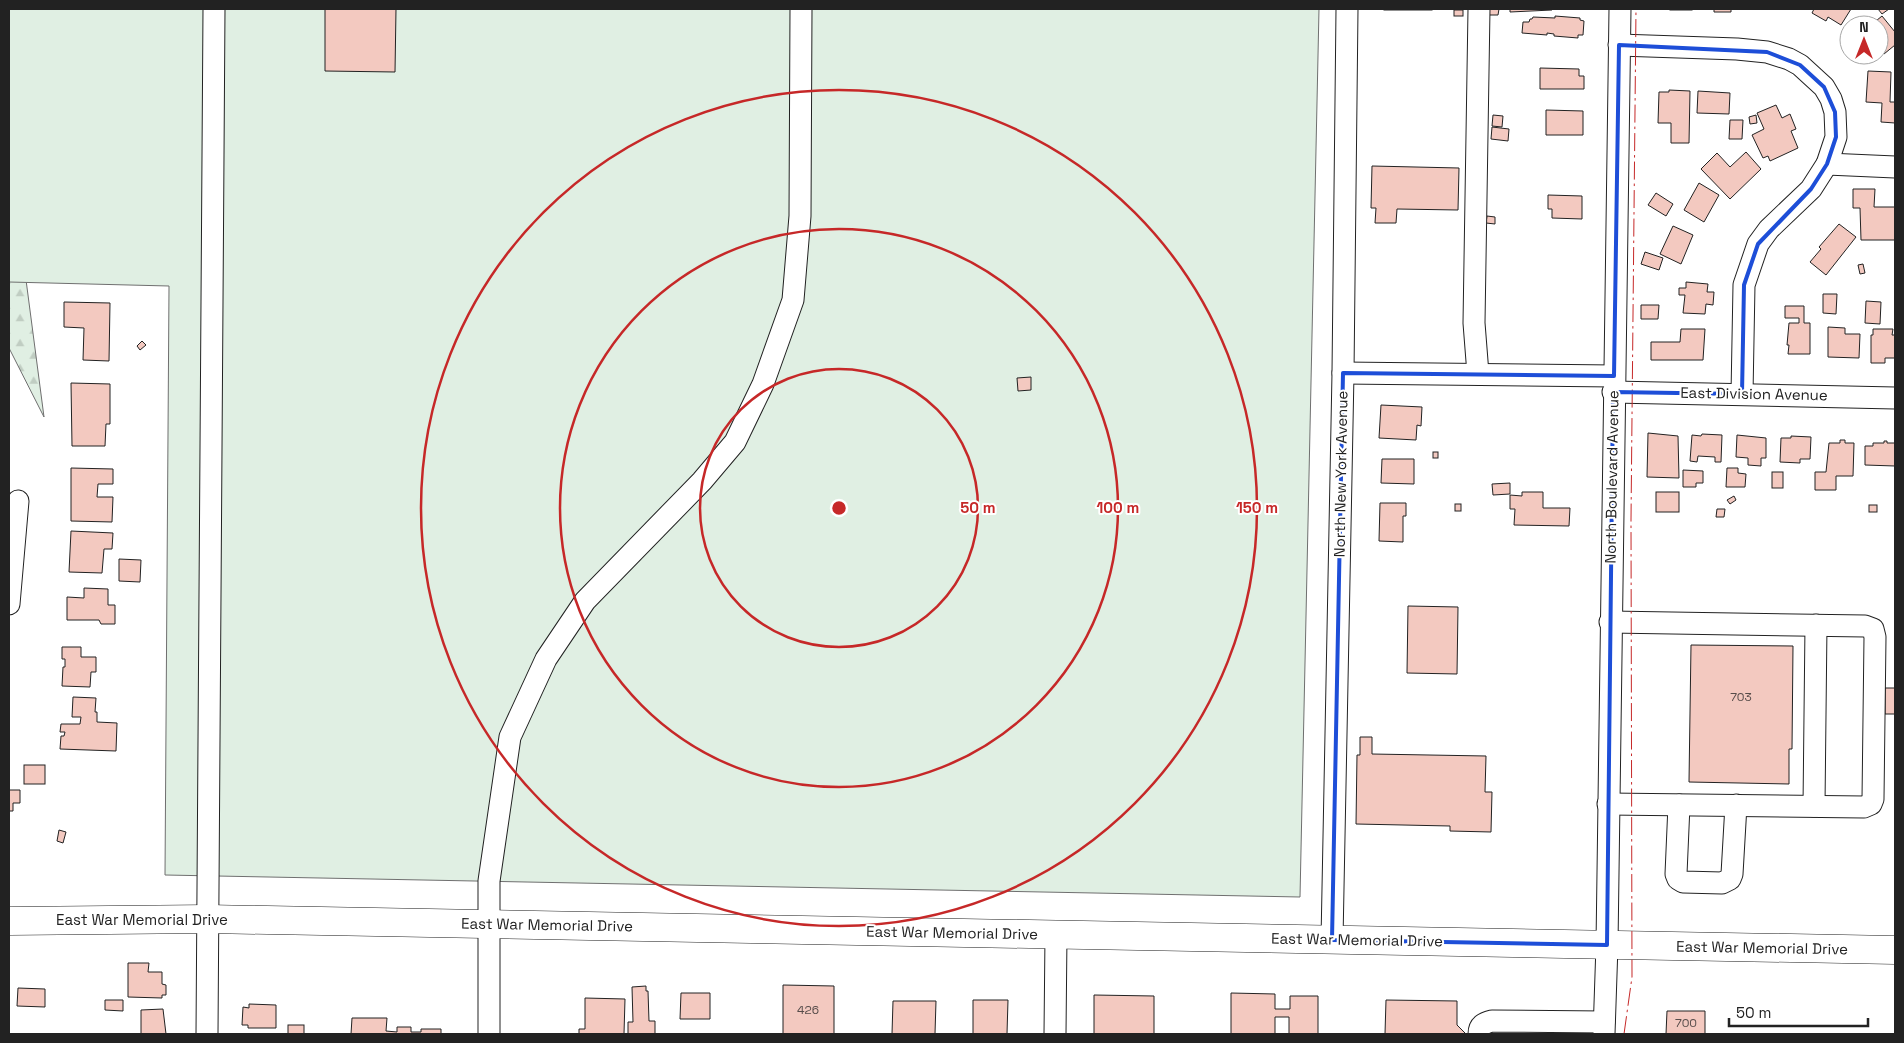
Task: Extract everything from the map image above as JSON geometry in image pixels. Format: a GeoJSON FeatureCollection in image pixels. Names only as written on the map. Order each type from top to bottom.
{"type":"FeatureCollection","features":[{"type":"Feature","properties":{"kind":"highway","name":"East War Memorial Drive"},"geometry":{"type":"LineString","coordinates":[[9,921],[208,919],[1895,950]]}},
{"type":"Feature","properties":{"kind":"street"},"geometry":{"type":"LineString","coordinates":[[206,1034],[214,9]]}},
{"type":"Feature","properties":{"kind":"street"},"geometry":{"type":"LineString","coordinates":[[489,1034],[489,881],[510,737],[546,659],[585,601],[702,480],[735,442],[763,384],[793,300],[800,216],[801,9]]}},
{"type":"Feature","properties":{"kind":"street","name":"North New York Avenue"},"geometry":{"type":"LineString","coordinates":[[1332,940],[1343,372],[1347,9]]}},
{"type":"Feature","properties":{"kind":"street"},"geometry":{"type":"LineString","coordinates":[[1478,374],[1474,295],[1479,9]]}},
{"type":"Feature","properties":{"kind":"street","name":"North Boulevard Avenue"},"geometry":{"type":"LineString","coordinates":[[1604,1028],[1607,945],[1613,384],[1620,9]]}},
{"type":"Feature","properties":{"kind":"street"},"geometry":{"type":"LineString","coordinates":[[1619,45],[1737,49],[1767,52],[1789,59],[1800,65],[1824,87],[1831,99],[1835,112],[1836,137],[1827,164],[1811,189],[1769,229],[1758,244],[1744,285],[1742,394]]}},
{"type":"Feature","properties":{"kind":"street"},"geometry":{"type":"LineString","coordinates":[[1827,164],[1895,167]]}},
{"type":"Feature","properties":{"kind":"street","name":"East Division Avenue"},"geometry":{"type":"LineString","coordinates":[[1343,372],[1478,374],[1742,394],[1895,398]]}},
{"type":"Feature","properties":{"kind":"street"},"geometry":{"type":"LineString","coordinates":[[9,604],[18,501]]}},
{"type":"Feature","properties":{"kind":"street"},"geometry":{"type":"LineString","coordinates":[[1608,804],[1864,807],[1871,804],[1873,799],[1875,637],[1872,629],[1865,626],[1610,622]]}},
{"type":"Feature","properties":{"kind":"street"},"geometry":{"type":"LineString","coordinates":[[1814,806],[1816,625]]}},
{"type":"Feature","properties":{"kind":"street"},"geometry":{"type":"LineString","coordinates":[[1679,805],[1676,874],[1678,879],[1683,882],[1722,882],[1730,880],[1732,874],[1736,806]]}},
{"type":"Feature","properties":{"kind":"street"},"geometry":{"type":"LineString","coordinates":[[1055,1034],[1056,934]]}},
{"type":"Feature","properties":{"kind":"street"},"geometry":{"type":"LineString","coordinates":[[1479,1034],[1479,1028],[1484,1023],[1492,1021],[1604,1028]]}},
{"type":"Feature","properties":{"kind":"highlighted area"},"geometry":{"type":"Polygon","coordinates":[[[1619,45],[1767,52],[1800,65],[1824,87],[1835,112],[1836,137],[1827,164],[1811,189],[1758,244],[1744,285],[1742,394],[1613,392],[1607,945],[1332,940],[1343,373],[1614,376],[1619,45]]]}},
{"type":"Feature","properties":{"kind":"green space"},"geometry":{"type":"Polygon","coordinates":[[[9,9],[1319,9],[1300,897],[165,875],[169,286],[9,282],[9,9]]]}},
{"type":"Feature","properties":{"kind":"green space"},"geometry":{"type":"Polygon","coordinates":[[[9,246],[23,257],[44,417],[9,348],[9,246]]]}},
{"type":"Feature","properties":{"kind":"building"},"geometry":{"type":"Polygon","coordinates":[[[325,9],[396,9],[395,72],[325,71],[325,9]]]}},
{"type":"Feature","properties":{"kind":"building"},"geometry":{"type":"Polygon","coordinates":[[[1432,9],[1432,10],[1384,10],[1432,9]]]}},
{"type":"Feature","properties":{"kind":"building"},"geometry":{"type":"Polygon","coordinates":[[[1489,9],[1499,9],[1498,15],[1489,15],[1489,9]]]}},
{"type":"Feature","properties":{"kind":"building"},"geometry":{"type":"Polygon","coordinates":[[[1510,9],[1552,9],[1552,10],[1510,12],[1510,9]]]}},
{"type":"Feature","properties":{"kind":"building"},"geometry":{"type":"Polygon","coordinates":[[[1692,9],[1692,10],[1670,10],[1692,9]]]}},
{"type":"Feature","properties":{"kind":"building"},"geometry":{"type":"Polygon","coordinates":[[[1714,9],[1731,9],[1731,12],[1714,12],[1714,9]]]}},
{"type":"Feature","properties":{"kind":"building"},"geometry":{"type":"Polygon","coordinates":[[[1814,9],[1851,9],[1847,15],[1839,15],[1839,24],[1828,17],[1826,21],[1812,13],[1814,9]]]}},
{"type":"Feature","properties":{"kind":"building"},"geometry":{"type":"Polygon","coordinates":[[[1878,9],[1889,9],[1882,14],[1878,9]]]}},
{"type":"Feature","properties":{"kind":"building"},"geometry":{"type":"Polygon","coordinates":[[[1454,10],[1463,10],[1463,16],[1454,16],[1454,10]]]}},
{"type":"Feature","properties":{"kind":"building"},"geometry":{"type":"Polygon","coordinates":[[[1555,16],[1580,18],[1580,20],[1584,21],[1583,35],[1578,35],[1578,38],[1554,36],[1554,34],[1547,33],[1547,35],[1522,33],[1523,22],[1529,22],[1533,17],[1555,18],[1555,16]]]}},
{"type":"Feature","properties":{"kind":"building"},"geometry":{"type":"Polygon","coordinates":[[[1889,25],[1895,32],[1895,45],[1889,50],[1889,25]]]}},
{"type":"Feature","properties":{"kind":"building"},"geometry":{"type":"Polygon","coordinates":[[[1540,68],[1579,69],[1579,76],[1584,76],[1584,89],[1540,89],[1540,68]]]}},
{"type":"Feature","properties":{"kind":"building"},"geometry":{"type":"Polygon","coordinates":[[[1868,71],[1891,72],[1890,102],[1895,102],[1895,123],[1881,122],[1882,103],[1866,102],[1868,71]]]}},
{"type":"Feature","properties":{"kind":"building"},"geometry":{"type":"Polygon","coordinates":[[[1669,90],[1690,91],[1689,143],[1671,143],[1671,123],[1658,123],[1659,92],[1669,92],[1669,90]]]}},
{"type":"Feature","properties":{"kind":"building"},"geometry":{"type":"Polygon","coordinates":[[[1698,91],[1730,93],[1729,114],[1697,113],[1698,91]]]}},
{"type":"Feature","properties":{"kind":"building"},"geometry":{"type":"Polygon","coordinates":[[[1776,105],[1782,118],[1790,114],[1796,129],[1791,131],[1798,148],[1770,161],[1768,156],[1763,158],[1752,135],[1764,129],[1757,113],[1776,105]]]}},
{"type":"Feature","properties":{"kind":"building"},"geometry":{"type":"Polygon","coordinates":[[[1546,110],[1583,111],[1583,135],[1546,135],[1546,110]]]}},
{"type":"Feature","properties":{"kind":"building"},"geometry":{"type":"Polygon","coordinates":[[[1493,115],[1503,116],[1502,127],[1492,126],[1493,115]]]}},
{"type":"Feature","properties":{"kind":"building"},"geometry":{"type":"Polygon","coordinates":[[[1756,115],[1757,123],[1750,124],[1749,117],[1756,115]]]}},
{"type":"Feature","properties":{"kind":"building"},"geometry":{"type":"Polygon","coordinates":[[[1730,120],[1743,120],[1742,139],[1729,139],[1730,120]]]}},
{"type":"Feature","properties":{"kind":"building"},"geometry":{"type":"Polygon","coordinates":[[[1492,127],[1509,129],[1508,141],[1491,139],[1492,127]]]}},
{"type":"Feature","properties":{"kind":"building"},"geometry":{"type":"Polygon","coordinates":[[[1746,152],[1761,169],[1730,199],[1701,169],[1717,153],[1730,167],[1746,152]]]}},
{"type":"Feature","properties":{"kind":"building"},"geometry":{"type":"Polygon","coordinates":[[[1372,166],[1459,168],[1458,210],[1397,209],[1396,223],[1375,223],[1376,208],[1371,208],[1372,166]]]}},
{"type":"Feature","properties":{"kind":"building"},"geometry":{"type":"Polygon","coordinates":[[[1699,183],[1719,195],[1704,222],[1684,210],[1699,183]]]}},
{"type":"Feature","properties":{"kind":"building"},"geometry":{"type":"Polygon","coordinates":[[[1853,189],[1875,189],[1874,207],[1895,207],[1895,240],[1861,240],[1860,208],[1853,208],[1853,189]]]}},
{"type":"Feature","properties":{"kind":"building"},"geometry":{"type":"Polygon","coordinates":[[[1656,193],[1673,204],[1666,216],[1648,205],[1656,193]]]}},
{"type":"Feature","properties":{"kind":"building"},"geometry":{"type":"Polygon","coordinates":[[[1548,195],[1582,196],[1582,219],[1552,218],[1552,209],[1548,209],[1548,195]]]}},
{"type":"Feature","properties":{"kind":"building"},"geometry":{"type":"Polygon","coordinates":[[[1487,216],[1495,217],[1495,224],[1486,223],[1487,216]]]}},
{"type":"Feature","properties":{"kind":"building"},"geometry":{"type":"Polygon","coordinates":[[[1839,224],[1856,237],[1826,275],[1810,262],[1821,249],[1819,247],[1839,224]]]}},
{"type":"Feature","properties":{"kind":"building"},"geometry":{"type":"Polygon","coordinates":[[[1673,226],[1693,235],[1681,264],[1660,254],[1673,226]]]}},
{"type":"Feature","properties":{"kind":"building"},"geometry":{"type":"Polygon","coordinates":[[[1645,252],[1663,258],[1659,270],[1641,264],[1645,252]]]}},
{"type":"Feature","properties":{"kind":"building"},"geometry":{"type":"Polygon","coordinates":[[[1863,264],[1865,273],[1860,274],[1858,265],[1863,264]]]}},
{"type":"Feature","properties":{"kind":"building"},"geometry":{"type":"Polygon","coordinates":[[[1686,282],[1708,284],[1707,292],[1714,292],[1713,305],[1706,304],[1705,314],[1683,313],[1685,295],[1679,295],[1679,288],[1686,288],[1686,282]]]}},
{"type":"Feature","properties":{"kind":"building"},"geometry":{"type":"Polygon","coordinates":[[[1823,294],[1837,294],[1836,314],[1823,313],[1823,294]]]}},
{"type":"Feature","properties":{"kind":"building"},"geometry":{"type":"Polygon","coordinates":[[[1866,301],[1881,302],[1880,324],[1865,323],[1866,301]]]}},
{"type":"Feature","properties":{"kind":"building"},"geometry":{"type":"Polygon","coordinates":[[[64,302],[110,303],[109,361],[83,360],[84,328],[64,327],[64,302]]]}},
{"type":"Feature","properties":{"kind":"building"},"geometry":{"type":"Polygon","coordinates":[[[1641,305],[1659,305],[1658,319],[1641,319],[1641,305]]]}},
{"type":"Feature","properties":{"kind":"building"},"geometry":{"type":"Polygon","coordinates":[[[1785,306],[1804,306],[1804,323],[1810,323],[1810,354],[1788,354],[1789,323],[1799,323],[1799,318],[1785,318],[1785,306]]]}},
{"type":"Feature","properties":{"kind":"building"},"geometry":{"type":"Polygon","coordinates":[[[1828,327],[1845,328],[1845,334],[1860,334],[1859,358],[1828,357],[1828,327]]]}},
{"type":"Feature","properties":{"kind":"building"},"geometry":{"type":"Polygon","coordinates":[[[1681,329],[1705,329],[1703,360],[1651,360],[1651,342],[1680,342],[1681,329]]]}},
{"type":"Feature","properties":{"kind":"building"},"geometry":{"type":"Polygon","coordinates":[[[1873,329],[1893,329],[1892,335],[1895,335],[1895,358],[1885,358],[1885,363],[1871,363],[1871,335],[1873,335],[1873,329]]]}},
{"type":"Feature","properties":{"kind":"building"},"geometry":{"type":"Polygon","coordinates":[[[142,341],[146,345],[140,350],[137,346],[142,341]]]}},
{"type":"Feature","properties":{"kind":"building"},"geometry":{"type":"Polygon","coordinates":[[[1031,377],[1031,390],[1018,391],[1017,378],[1031,377]]]}},
{"type":"Feature","properties":{"kind":"building"},"geometry":{"type":"Polygon","coordinates":[[[71,383],[110,384],[110,424],[106,424],[105,446],[72,446],[71,383]]]}},
{"type":"Feature","properties":{"kind":"building"},"geometry":{"type":"Polygon","coordinates":[[[1381,405],[1422,407],[1421,426],[1417,425],[1416,440],[1379,438],[1381,405]]]}},
{"type":"Feature","properties":{"kind":"building"},"geometry":{"type":"Polygon","coordinates":[[[1648,433],[1678,436],[1679,478],[1647,477],[1648,433]]]}},
{"type":"Feature","properties":{"kind":"building"},"geometry":{"type":"Polygon","coordinates":[[[1702,434],[1722,435],[1721,462],[1715,462],[1715,457],[1698,456],[1697,462],[1690,461],[1692,435],[1701,436],[1702,434]]]}},
{"type":"Feature","properties":{"kind":"building"},"geometry":{"type":"Polygon","coordinates":[[[1737,435],[1766,438],[1766,458],[1761,458],[1761,466],[1748,465],[1748,458],[1736,457],[1737,435]]]}},
{"type":"Feature","properties":{"kind":"building"},"geometry":{"type":"Polygon","coordinates":[[[1791,436],[1811,437],[1810,459],[1800,459],[1800,463],[1780,462],[1781,438],[1791,438],[1791,436]]]}},
{"type":"Feature","properties":{"kind":"building"},"geometry":{"type":"Polygon","coordinates":[[[1840,440],[1845,440],[1845,443],[1854,443],[1853,476],[1836,476],[1836,490],[1815,490],[1815,472],[1826,472],[1829,443],[1840,443],[1840,440]]]}},
{"type":"Feature","properties":{"kind":"building"},"geometry":{"type":"Polygon","coordinates":[[[1884,441],[1895,443],[1895,466],[1865,465],[1865,446],[1873,446],[1873,443],[1884,443],[1884,441]]]}},
{"type":"Feature","properties":{"kind":"building"},"geometry":{"type":"Polygon","coordinates":[[[1433,452],[1438,452],[1438,458],[1433,458],[1433,452]]]}},
{"type":"Feature","properties":{"kind":"building"},"geometry":{"type":"Polygon","coordinates":[[[1382,459],[1414,459],[1414,484],[1381,483],[1382,459]]]}},
{"type":"Feature","properties":{"kind":"building"},"geometry":{"type":"Polygon","coordinates":[[[71,468],[113,469],[113,484],[98,484],[97,497],[113,497],[112,522],[71,521],[71,468]]]}},
{"type":"Feature","properties":{"kind":"building"},"geometry":{"type":"Polygon","coordinates":[[[1727,468],[1738,468],[1738,473],[1746,474],[1745,487],[1726,487],[1727,468]]]}},
{"type":"Feature","properties":{"kind":"building"},"geometry":{"type":"Polygon","coordinates":[[[1683,470],[1703,471],[1703,483],[1696,483],[1696,487],[1683,487],[1683,470]]]}},
{"type":"Feature","properties":{"kind":"building"},"geometry":{"type":"Polygon","coordinates":[[[1772,472],[1783,472],[1783,488],[1772,488],[1772,472]]]}},
{"type":"Feature","properties":{"kind":"building"},"geometry":{"type":"Polygon","coordinates":[[[1510,483],[1510,494],[1493,495],[1492,484],[1510,483]]]}},
{"type":"Feature","properties":{"kind":"building"},"geometry":{"type":"Polygon","coordinates":[[[1522,492],[1543,492],[1543,508],[1570,508],[1569,526],[1514,525],[1515,509],[1510,509],[1510,495],[1522,496],[1522,492]]]}},
{"type":"Feature","properties":{"kind":"building"},"geometry":{"type":"Polygon","coordinates":[[[1656,492],[1679,492],[1679,512],[1656,512],[1656,492]]]}},
{"type":"Feature","properties":{"kind":"building"},"geometry":{"type":"Polygon","coordinates":[[[1734,496],[1736,500],[1730,504],[1727,500],[1734,496]]]}},
{"type":"Feature","properties":{"kind":"building"},"geometry":{"type":"Polygon","coordinates":[[[1380,503],[1406,503],[1406,516],[1403,516],[1403,542],[1379,541],[1380,503]]]}},
{"type":"Feature","properties":{"kind":"building"},"geometry":{"type":"Polygon","coordinates":[[[1455,504],[1461,504],[1461,511],[1455,511],[1455,504]]]}},
{"type":"Feature","properties":{"kind":"building"},"geometry":{"type":"Polygon","coordinates":[[[1869,505],[1877,505],[1877,512],[1869,512],[1869,505]]]}},
{"type":"Feature","properties":{"kind":"building"},"geometry":{"type":"Polygon","coordinates":[[[1717,509],[1725,509],[1724,517],[1716,517],[1717,509]]]}},
{"type":"Feature","properties":{"kind":"building"},"geometry":{"type":"Polygon","coordinates":[[[71,531],[113,533],[112,549],[104,549],[102,573],[69,572],[71,531]]]}},
{"type":"Feature","properties":{"kind":"building"},"geometry":{"type":"Polygon","coordinates":[[[119,559],[141,560],[140,582],[119,581],[119,559]]]}},
{"type":"Feature","properties":{"kind":"building"},"geometry":{"type":"Polygon","coordinates":[[[84,588],[108,589],[108,605],[115,605],[115,624],[101,624],[99,620],[67,620],[67,597],[84,598],[84,588]]]}},
{"type":"Feature","properties":{"kind":"building"},"geometry":{"type":"Polygon","coordinates":[[[1408,606],[1458,607],[1457,674],[1407,673],[1408,606]]]}},
{"type":"Feature","properties":{"kind":"building"},"geometry":{"type":"Polygon","coordinates":[[[1691,645],[1793,646],[1792,749],[1789,749],[1789,784],[1689,782],[1691,645]]]}},
{"type":"Feature","properties":{"kind":"building"},"geometry":{"type":"Polygon","coordinates":[[[62,647],[81,647],[81,657],[96,657],[96,672],[91,672],[90,687],[62,686],[65,659],[62,659],[62,647]]]}},
{"type":"Feature","properties":{"kind":"building"},"geometry":{"type":"Polygon","coordinates":[[[1885,688],[1895,688],[1895,714],[1885,714],[1885,688]]]}},
{"type":"Feature","properties":{"kind":"building"},"geometry":{"type":"Polygon","coordinates":[[[73,697],[96,698],[95,712],[97,712],[97,722],[117,723],[116,751],[60,749],[61,736],[64,736],[65,732],[60,732],[61,724],[80,724],[81,717],[72,717],[73,697]]]}},
{"type":"Feature","properties":{"kind":"building"},"geometry":{"type":"Polygon","coordinates":[[[1360,737],[1372,737],[1372,754],[1486,756],[1485,792],[1492,792],[1491,832],[1450,831],[1450,826],[1356,824],[1357,755],[1360,755],[1360,737]]]}},
{"type":"Feature","properties":{"kind":"building"},"geometry":{"type":"Polygon","coordinates":[[[24,765],[45,765],[45,784],[24,784],[24,765]]]}},
{"type":"Feature","properties":{"kind":"building"},"geometry":{"type":"Polygon","coordinates":[[[9,790],[20,790],[20,803],[13,803],[13,811],[9,811],[9,790]]]}},
{"type":"Feature","properties":{"kind":"building"},"geometry":{"type":"Polygon","coordinates":[[[59,830],[66,832],[63,843],[57,841],[59,830]]]}},
{"type":"Feature","properties":{"kind":"building"},"geometry":{"type":"Polygon","coordinates":[[[128,963],[149,963],[148,972],[162,972],[162,984],[166,985],[166,995],[162,995],[162,998],[128,997],[128,963]]]}},
{"type":"Feature","properties":{"kind":"building"},"geometry":{"type":"Polygon","coordinates":[[[783,985],[834,986],[834,1034],[783,1034],[783,985]]]}},
{"type":"Feature","properties":{"kind":"building"},"geometry":{"type":"Polygon","coordinates":[[[646,986],[646,991],[648,991],[649,1021],[655,1021],[655,1034],[628,1034],[628,1022],[633,1022],[632,987],[646,986]]]}},
{"type":"Feature","properties":{"kind":"building"},"geometry":{"type":"Polygon","coordinates":[[[18,988],[45,989],[45,1007],[17,1006],[18,988]]]}},
{"type":"Feature","properties":{"kind":"building"},"geometry":{"type":"Polygon","coordinates":[[[681,993],[710,993],[710,1019],[680,1019],[681,993]]]}},
{"type":"Feature","properties":{"kind":"building"},"geometry":{"type":"Polygon","coordinates":[[[1231,993],[1275,994],[1275,1009],[1290,1009],[1290,996],[1318,996],[1318,1034],[1289,1034],[1289,1017],[1275,1017],[1275,1034],[1231,1034],[1231,993]]]}},
{"type":"Feature","properties":{"kind":"building"},"geometry":{"type":"Polygon","coordinates":[[[1094,995],[1154,996],[1154,1034],[1094,1034],[1094,995]]]}},
{"type":"Feature","properties":{"kind":"building"},"geometry":{"type":"Polygon","coordinates":[[[585,998],[625,999],[624,1034],[579,1034],[579,1029],[585,1029],[585,998]]]}},
{"type":"Feature","properties":{"kind":"building"},"geometry":{"type":"Polygon","coordinates":[[[105,1000],[123,1000],[123,1011],[105,1010],[105,1000]]]}},
{"type":"Feature","properties":{"kind":"building"},"geometry":{"type":"Polygon","coordinates":[[[973,1000],[1008,1000],[1007,1034],[973,1034],[973,1000]]]}},
{"type":"Feature","properties":{"kind":"building"},"geometry":{"type":"Polygon","coordinates":[[[1386,1000],[1457,1001],[1457,1025],[1466,1034],[1385,1034],[1386,1000]]]}},
{"type":"Feature","properties":{"kind":"building"},"geometry":{"type":"Polygon","coordinates":[[[893,1001],[936,1001],[935,1034],[892,1034],[893,1001]]]}},
{"type":"Feature","properties":{"kind":"building"},"geometry":{"type":"Polygon","coordinates":[[[249,1004],[276,1005],[276,1028],[248,1028],[248,1025],[242,1025],[243,1007],[249,1008],[249,1004]]]}},
{"type":"Feature","properties":{"kind":"building"},"geometry":{"type":"Polygon","coordinates":[[[163,1009],[166,1034],[141,1034],[141,1010],[163,1009]]]}},
{"type":"Feature","properties":{"kind":"building"},"geometry":{"type":"Polygon","coordinates":[[[1667,1011],[1705,1011],[1705,1034],[1666,1034],[1667,1011]]]}},
{"type":"Feature","properties":{"kind":"building"},"geometry":{"type":"Polygon","coordinates":[[[352,1018],[387,1018],[386,1031],[397,1032],[397,1027],[411,1027],[411,1032],[421,1032],[421,1029],[441,1029],[441,1034],[351,1034],[352,1018]]]}},
{"type":"Feature","properties":{"kind":"building"},"geometry":{"type":"Polygon","coordinates":[[[288,1025],[304,1025],[304,1034],[288,1034],[288,1025]]]}},
{"type":"Feature","properties":{"kind":"power"},"geometry":{"type":"LineString","coordinates":[[1624,1034],[1632,977],[1631,520],[1636,9]]}}]}
